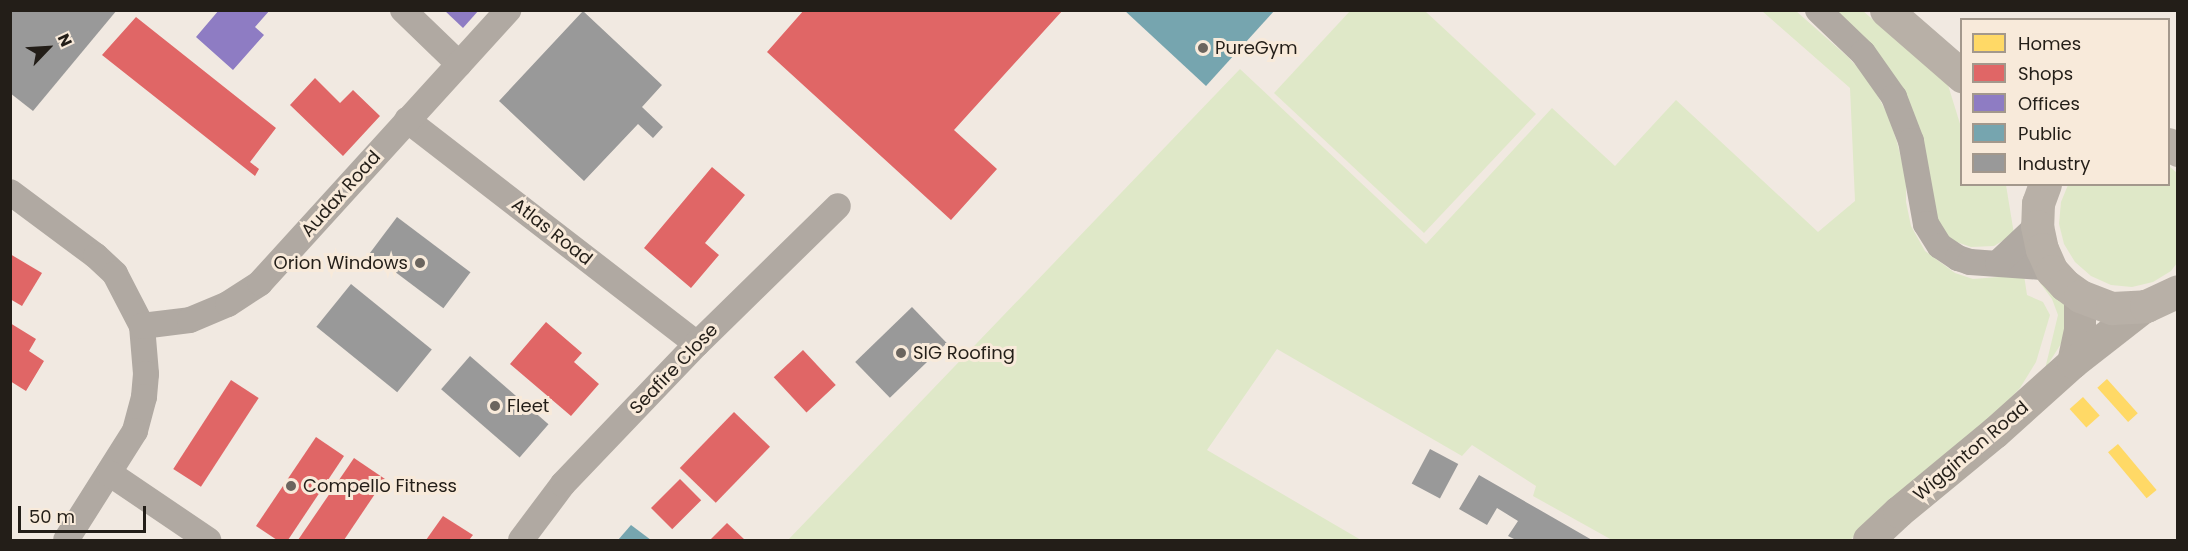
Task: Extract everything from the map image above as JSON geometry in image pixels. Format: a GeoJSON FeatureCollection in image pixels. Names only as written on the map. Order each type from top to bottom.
{"type":"FeatureCollection","features":[{"type":"Feature","properties":{"kind":"highway"},"geometry":{"type":"LineString","coordinates":[[1886,10],[1960,74]]}},
{"type":"Feature","properties":{"kind":"highway"},"geometry":{"type":"LineString","coordinates":[[2042,187],[2037,226],[2042,249],[2052,271],[2080,296],[2112,308],[2168,298]]}},
{"type":"Feature","properties":{"kind":"main road"},"geometry":{"type":"LineString","coordinates":[[2073,363],[2081,323],[2080,296]]}},
{"type":"Feature","properties":{"kind":"main road","name":"Wigginton Road"},"geometry":{"type":"LineString","coordinates":[[1869,540],[2073,363],[2168,298]]}},
{"type":"Feature","properties":{"kind":"street"},"geometry":{"type":"LineString","coordinates":[[403,10],[459,64]]}},
{"type":"Feature","properties":{"kind":"street","name":"Audax Road"},"geometry":{"type":"LineString","coordinates":[[142,326],[190,320],[228,304],[260,283],[508,10]]}},
{"type":"Feature","properties":{"kind":"street"},"geometry":{"type":"LineString","coordinates":[[1818,10],[1863,53],[1894,97],[1911,141],[1923,210],[1932,236],[1940,246],[1958,258],[1982,264],[1998,263],[2052,271]]}},
{"type":"Feature","properties":{"kind":"street","name":"Atlas Road"},"geometry":{"type":"LineString","coordinates":[[407,120],[697,344]]}},
{"type":"Feature","properties":{"kind":"street"},"geometry":{"type":"LineString","coordinates":[[10,192],[96,256],[115,274],[142,326],[146,352],[144,397],[135,431],[66,540]]}},
{"type":"Feature","properties":{"kind":"street","name":"Seafire Close"},"geometry":{"type":"LineString","coordinates":[[521,540],[563,483],[697,344],[838,206]]}},
{"type":"Feature","properties":{"kind":"street"},"geometry":{"type":"LineString","coordinates":[[1998,263],[2037,226]]}},
{"type":"Feature","properties":{"kind":"street"},"geometry":{"type":"LineString","coordinates":[[109,473],[208,540]]}},
{"type":"Feature","properties":{"kind":"green space"},"geometry":{"type":"Polygon","coordinates":[[[1350,11],[1425,11],[1536,114],[1424,233],[1274,93],[1350,11]]]}},
{"type":"Feature","properties":{"kind":"green space"},"geometry":{"type":"Polygon","coordinates":[[[1762,11],[1796,11],[1848,57],[1869,80],[1888,115],[1897,142],[1906,178],[1906,202],[1911,226],[1925,251],[1955,273],[1973,279],[2024,275],[2027,295],[2043,302],[2050,315],[2036,362],[2020,388],[2006,403],[1850,540],[1612,540],[1533,496],[1536,486],[1472,445],[1462,456],[1277,349],[1207,450],[1361,540],[788,540],[1240,69],[1426,244],[1552,108],[1615,166],[1676,100],[1818,232],[1855,201],[1850,88],[1762,11]]]}},
{"type":"Feature","properties":{"kind":"green space"},"geometry":{"type":"Polygon","coordinates":[[[1834,11],[1863,11],[1948,85],[1960,124],[1960,186],[2006,186],[2014,234],[1994,246],[1971,247],[1948,239],[1936,222],[1921,151],[1834,11]]]}},
{"type":"Feature","properties":{"kind":"green space"},"geometry":{"type":"Polygon","coordinates":[[[2170,167],[2177,173],[2177,263],[2171,271],[2153,282],[2132,287],[2111,285],[2091,276],[2075,262],[2064,244],[2059,224],[2061,202],[2068,186],[2170,186],[2170,167]]]}},
{"type":"Feature","properties":{"kind":"green space"},"geometry":{"type":"Polygon","coordinates":[[[2035,276],[2063,297],[2069,318],[2066,336],[2045,369],[2058,315],[2052,299],[2035,276]]]}},
{"type":"Feature","properties":{"kind":"building: Homes"},"geometry":{"type":"Polygon","coordinates":[[[2107,379],[2138,413],[2128,422],[2097,388],[2107,379]]]}},
{"type":"Feature","properties":{"kind":"building: Homes"},"geometry":{"type":"Polygon","coordinates":[[[2083,397],[2100,416],[2086,428],[2070,409],[2083,397]]]}},
{"type":"Feature","properties":{"kind":"building: Homes"},"geometry":{"type":"Polygon","coordinates":[[[2118,444],[2157,490],[2147,498],[2108,452],[2118,444]]]}},
{"type":"Feature","properties":{"kind":"building: Shops"},"geometry":{"type":"Polygon","coordinates":[[[804,10],[1063,10],[954,130],[997,169],[951,220],[767,52],[804,10]]]}},
{"type":"Feature","properties":{"kind":"building: Shops"},"geometry":{"type":"Polygon","coordinates":[[[136,17],[276,128],[250,162],[259,169],[255,176],[102,55],[136,17]]]}},
{"type":"Feature","properties":{"kind":"building: Shops"},"geometry":{"type":"Polygon","coordinates":[[[315,78],[340,103],[353,90],[380,116],[343,156],[290,105],[315,78]]]}},
{"type":"Feature","properties":{"kind":"building: Shops"},"geometry":{"type":"Polygon","coordinates":[[[712,167],[745,195],[705,243],[719,255],[691,288],[644,248],[712,167]]]}},
{"type":"Feature","properties":{"kind":"building: Shops"},"geometry":{"type":"Polygon","coordinates":[[[10,254],[42,273],[22,306],[10,299],[10,254]]]}},
{"type":"Feature","properties":{"kind":"building: Shops"},"geometry":{"type":"Polygon","coordinates":[[[546,322],[582,353],[574,362],[599,384],[571,416],[510,364],[546,322]]]}},
{"type":"Feature","properties":{"kind":"building: Shops"},"geometry":{"type":"Polygon","coordinates":[[[10,323],[36,339],[29,351],[44,361],[26,391],[10,381],[10,323]]]}},
{"type":"Feature","properties":{"kind":"building: Shops"},"geometry":{"type":"Polygon","coordinates":[[[803,350],[836,385],[806,412],[774,377],[803,350]]]}},
{"type":"Feature","properties":{"kind":"building: Shops"},"geometry":{"type":"Polygon","coordinates":[[[231,380],[259,398],[201,487],[173,469],[231,380]]]}},
{"type":"Feature","properties":{"kind":"building: Shops"},"geometry":{"type":"Polygon","coordinates":[[[734,412],[770,447],[716,503],[680,468],[734,412]]]}},
{"type":"Feature","properties":{"kind":"building: Shops"},"geometry":{"type":"Polygon","coordinates":[[[316,437],[344,456],[288,540],[277,540],[256,526],[316,437]]]}},
{"type":"Feature","properties":{"kind":"building: Shops"},"geometry":{"type":"Polygon","coordinates":[[[354,458],[385,479],[344,540],[298,540],[354,458]]]}},
{"type":"Feature","properties":{"kind":"building: Shops"},"geometry":{"type":"Polygon","coordinates":[[[680,479],[701,500],[672,529],[651,508],[680,479]]]}},
{"type":"Feature","properties":{"kind":"building: Shops"},"geometry":{"type":"Polygon","coordinates":[[[443,516],[473,535],[469,540],[426,540],[443,516]]]}},
{"type":"Feature","properties":{"kind":"building: Shops"},"geometry":{"type":"Polygon","coordinates":[[[727,523],[745,540],[710,540],[727,523]]]}},
{"type":"Feature","properties":{"kind":"building: Offices"},"geometry":{"type":"Polygon","coordinates":[[[219,10],[270,10],[255,27],[264,35],[233,70],[196,37],[219,10]]]}},
{"type":"Feature","properties":{"kind":"building: Offices"},"geometry":{"type":"Polygon","coordinates":[[[444,10],[479,10],[463,28],[444,10]]]}},
{"type":"Feature","properties":{"kind":"building: Public","name":"PureGym"},"geometry":{"type":"Polygon","coordinates":[[[1124,10],[1275,10],[1206,86],[1124,10]]]}},
{"type":"Feature","properties":{"kind":"building: Public"},"geometry":{"type":"Polygon","coordinates":[[[631,525],[651,540],[618,540],[631,525]]]}},
{"type":"Feature","properties":{"kind":"building: Industry"},"geometry":{"type":"Polygon","coordinates":[[[10,10],[117,10],[33,111],[10,93],[10,10]]]}},
{"type":"Feature","properties":{"kind":"building: Industry"},"geometry":{"type":"Polygon","coordinates":[[[583,11],[662,85],[642,107],[663,127],[653,138],[638,124],[584,181],[499,101],[583,11]]]}},
{"type":"Feature","properties":{"kind":"building: Industry","name":"Orion Windows"},"geometry":{"type":"Polygon","coordinates":[[[397,217],[470,272],[443,308],[370,253],[397,217]]]}},
{"type":"Feature","properties":{"kind":"building: Industry"},"geometry":{"type":"Polygon","coordinates":[[[351,284],[432,349],[397,392],[316,327],[351,284]]]}},
{"type":"Feature","properties":{"kind":"building: Industry","name":"SIG Roofing"},"geometry":{"type":"Polygon","coordinates":[[[912,307],[947,343],[890,398],[855,362],[912,307]]]}},
{"type":"Feature","properties":{"kind":"building: Industry","name":"Fleet"},"geometry":{"type":"Polygon","coordinates":[[[470,356],[548,424],[520,457],[441,389],[470,356]]]}},
{"type":"Feature","properties":{"kind":"building: Industry"},"geometry":{"type":"Polygon","coordinates":[[[1430,449],[1458,464],[1440,498],[1412,483],[1430,449]]]}},
{"type":"Feature","properties":{"kind":"building: Industry"},"geometry":{"type":"Polygon","coordinates":[[[1479,475],[1592,540],[1516,540],[1508,536],[1518,521],[1497,508],[1487,525],[1459,509],[1479,475]]]}},
{"type":"Feature","properties":{"kind":"place","name":"PureGym"},"geometry":{"type":"Point","coordinates":[1203,48]}},
{"type":"Feature","properties":{"kind":"place","name":"Orion Windows"},"geometry":{"type":"Point","coordinates":[420,263]}},
{"type":"Feature","properties":{"kind":"place","name":"SIG Roofing"},"geometry":{"type":"Point","coordinates":[901,353]}},
{"type":"Feature","properties":{"kind":"place","name":"Fleet"},"geometry":{"type":"Point","coordinates":[495,406]}},
{"type":"Feature","properties":{"kind":"place","name":"Compello Fitness"},"geometry":{"type":"Point","coordinates":[291,486]}}]}
